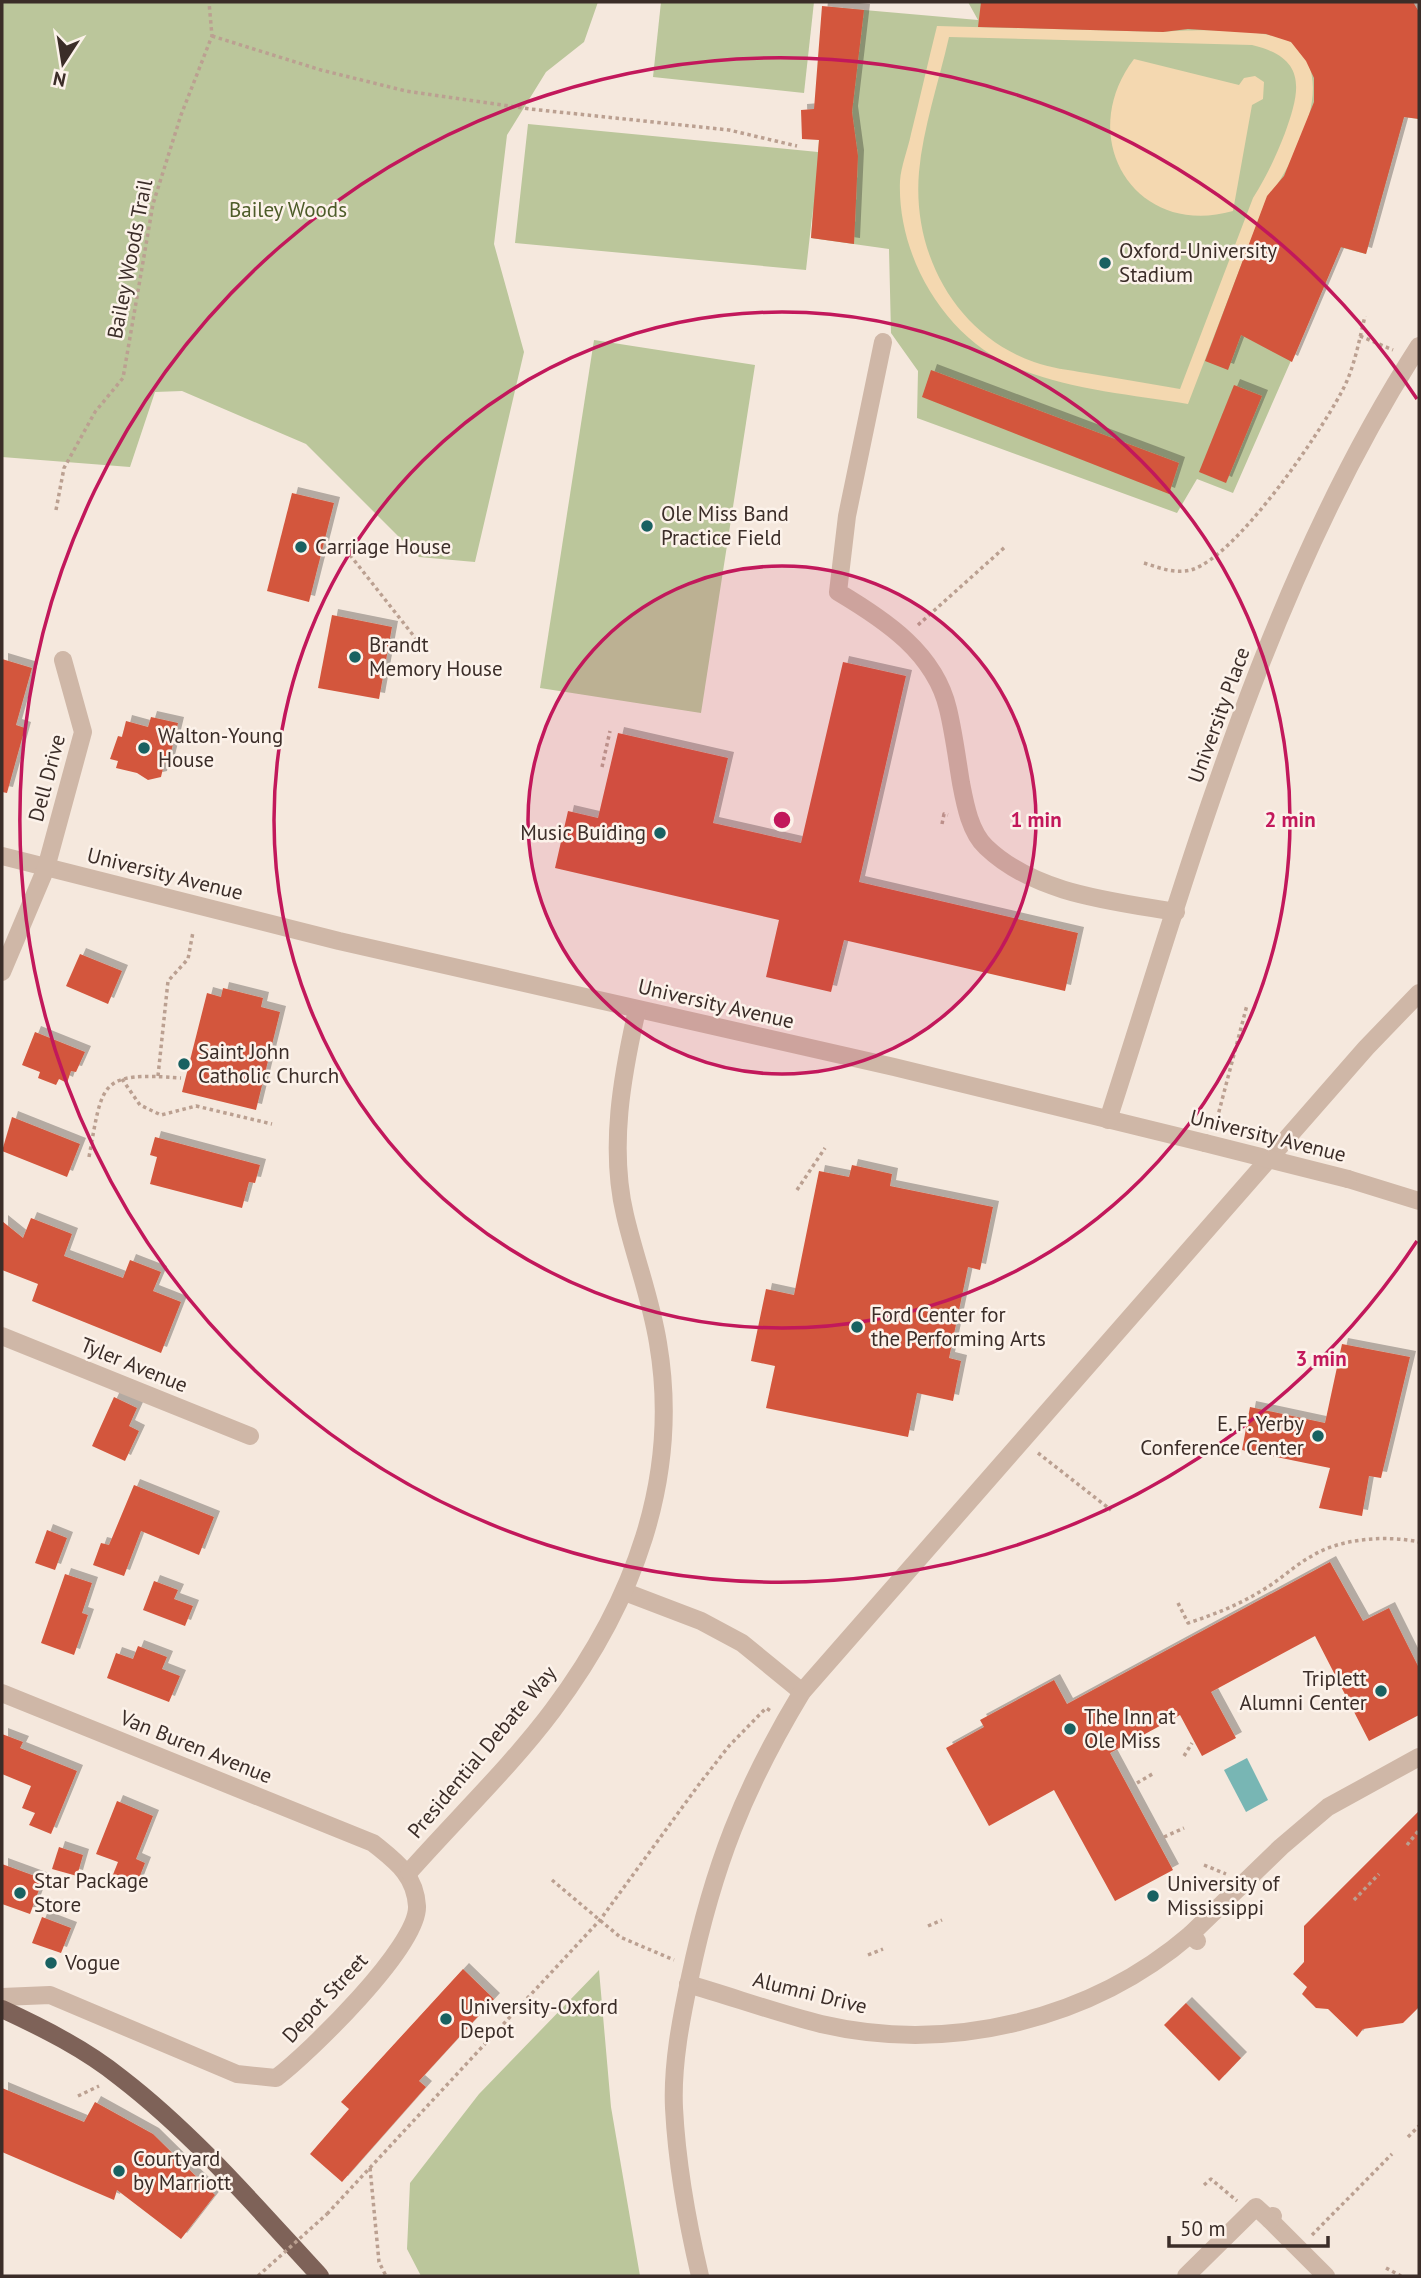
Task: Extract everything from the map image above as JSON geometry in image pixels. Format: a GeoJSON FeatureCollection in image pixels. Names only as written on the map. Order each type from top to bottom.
{"type":"FeatureCollection","features":[{"type":"Feature","properties":{"kind":"main road"},"geometry":{"type":"LineString","coordinates":[[2,2008],[55,2034],[121,2077],[200,2147],[320,2276]]}},
{"type":"Feature","properties":{"kind":"street"},"geometry":{"type":"LineString","coordinates":[[883,342],[847,516],[838,592],[872,612],[904,637],[931,668],[948,707],[963,793],[974,829],[984,846],[1030,877],[1065,890],[1176,912]]}},
{"type":"Feature","properties":{"kind":"street","name":"University Place"},"geometry":{"type":"LineString","coordinates":[[1108,1120],[1227,756],[1281,614],[1336,495],[1399,377],[1419,346]]}},
{"type":"Feature","properties":{"kind":"street","name":"Dell Drive"},"geometry":{"type":"LineString","coordinates":[[2,972],[46,867],[83,732],[63,660]]}},
{"type":"Feature","properties":{"kind":"street","name":"University Avenue"},"geometry":{"type":"LineString","coordinates":[[2,856],[350,944],[894,1067],[1349,1179],[1419,1201]]}},
{"type":"Feature","properties":{"kind":"street"},"geometry":{"type":"LineString","coordinates":[[699,2276],[684,2207],[674,2106],[680,2029],[710,1891],[740,1805],[781,1716],[1313,1108],[1419,993]]}},
{"type":"Feature","properties":{"kind":"street","name":"Presidential Debate Way"},"geometry":{"type":"LineString","coordinates":[[409,1872],[552,1711],[583,1666],[634,1573],[650,1519],[661,1467],[664,1407],[658,1345],[641,1267],[625,1214],[618,1163],[625,1064],[637,1010]]}},
{"type":"Feature","properties":{"kind":"street","name":"Tyler Avenue"},"geometry":{"type":"LineString","coordinates":[[2,1336],[250,1436]]}},
{"type":"Feature","properties":{"kind":"street"},"geometry":{"type":"LineString","coordinates":[[625,1591],[701,1621],[742,1643],[802,1692]]}},
{"type":"Feature","properties":{"kind":"street","name":"Van Buren Avenue"},"geometry":{"type":"LineString","coordinates":[[2,1693],[373,1843],[409,1872]]}},
{"type":"Feature","properties":{"kind":"street","name":"Alumni Drive"},"geometry":{"type":"LineString","coordinates":[[688,1984],[821,2024],[888,2035],[962,2033],[1027,2022],[1089,1998],[1194,1938],[1328,1807],[1419,1757]]}},
{"type":"Feature","properties":{"kind":"street","name":"Depot Street"},"geometry":{"type":"LineString","coordinates":[[2,1997],[50,1995],[237,2074],[276,2078],[305,2057],[404,1945],[417,1907],[409,1872]]}},
{"type":"Feature","properties":{"kind":"street"},"geometry":{"type":"LineString","coordinates":[[1186,2276],[1243,2208],[1256,2207],[1272,2218],[1298,2249],[1326,2275]]}},
{"type":"Feature","properties":{"kind":"path","name":"Bailey Woods Trail"},"geometry":{"type":"LineString","coordinates":[[55,510],[64,468],[95,412],[124,378],[153,204],[181,115],[212,36],[209,2]]}},
{"type":"Feature","properties":{"kind":"path"},"geometry":{"type":"LineString","coordinates":[[212,36],[321,70],[406,90],[530,109],[729,130],[797,146]]}},
{"type":"Feature","properties":{"kind":"path"},"geometry":{"type":"LineString","coordinates":[[1144,563],[1176,572],[1191,569],[1212,560],[1243,529],[1307,449],[1343,390],[1365,316]]}},
{"type":"Feature","properties":{"kind":"path"},"geometry":{"type":"LineString","coordinates":[[1360,336],[1395,351]]}},
{"type":"Feature","properties":{"kind":"path"},"geometry":{"type":"LineString","coordinates":[[904,637],[1005,547]]}},
{"type":"Feature","properties":{"kind":"path"},"geometry":{"type":"LineString","coordinates":[[350,555],[424,649]]}},
{"type":"Feature","properties":{"kind":"path"},"geometry":{"type":"LineString","coordinates":[[602,767],[610,731]]}},
{"type":"Feature","properties":{"kind":"path"},"geometry":{"type":"LineString","coordinates":[[158,1076],[169,981],[188,959],[193,932]]}},
{"type":"Feature","properties":{"kind":"path"},"geometry":{"type":"LineString","coordinates":[[1217,1119],[1247,1005]]}},
{"type":"Feature","properties":{"kind":"path"},"geometry":{"type":"LineString","coordinates":[[89,1157],[98,1106],[105,1091],[122,1079],[139,1075],[181,1078]]}},
{"type":"Feature","properties":{"kind":"path"},"geometry":{"type":"LineString","coordinates":[[122,1079],[140,1105],[161,1115],[196,1106],[272,1124]]}},
{"type":"Feature","properties":{"kind":"path"},"geometry":{"type":"LineString","coordinates":[[797,1190],[825,1148]]}},
{"type":"Feature","properties":{"kind":"path"},"geometry":{"type":"LineString","coordinates":[[1038,1453],[1111,1510]]}},
{"type":"Feature","properties":{"kind":"path"},"geometry":{"type":"LineString","coordinates":[[1178,1603],[1188,1623],[1223,1612],[1245,1600],[1312,1555],[1367,1539],[1394,1537],[1419,1542]]}},
{"type":"Feature","properties":{"kind":"path"},"geometry":{"type":"LineString","coordinates":[[258,2276],[327,2214],[600,1920],[729,1746],[766,1708],[781,1716]]}},
{"type":"Feature","properties":{"kind":"path"},"geometry":{"type":"LineString","coordinates":[[1184,1756],[1192,1743]]}},
{"type":"Feature","properties":{"kind":"path"},"geometry":{"type":"LineString","coordinates":[[1137,1783],[1154,1773]]}},
{"type":"Feature","properties":{"kind":"path"},"geometry":{"type":"LineString","coordinates":[[1164,1837],[1184,1828]]}},
{"type":"Feature","properties":{"kind":"path"},"geometry":{"type":"LineString","coordinates":[[1407,1845],[1419,1830]]}},
{"type":"Feature","properties":{"kind":"path"},"geometry":{"type":"LineString","coordinates":[[1204,1865],[1228,1875]]}},
{"type":"Feature","properties":{"kind":"path"},"geometry":{"type":"LineString","coordinates":[[1354,1899],[1379,1874]]}},
{"type":"Feature","properties":{"kind":"path"},"geometry":{"type":"LineString","coordinates":[[552,1880],[620,1937],[679,1962]]}},
{"type":"Feature","properties":{"kind":"path"},"geometry":{"type":"LineString","coordinates":[[928,1926],[942,1920]]}},
{"type":"Feature","properties":{"kind":"path"},"geometry":{"type":"LineString","coordinates":[[868,1955],[883,1949]]}},
{"type":"Feature","properties":{"kind":"path"},"geometry":{"type":"LineString","coordinates":[[799,1993],[808,1989]]}},
{"type":"Feature","properties":{"kind":"path"},"geometry":{"type":"LineString","coordinates":[[78,2096],[101,2085]]}},
{"type":"Feature","properties":{"kind":"path"},"geometry":{"type":"LineString","coordinates":[[1409,2137],[1419,2126]]}},
{"type":"Feature","properties":{"kind":"path"},"geometry":{"type":"LineString","coordinates":[[1298,2249],[1392,2154]]}},
{"type":"Feature","properties":{"kind":"path"},"geometry":{"type":"LineString","coordinates":[[370,2168],[379,2262],[386,2276]]}},
{"type":"Feature","properties":{"kind":"path"},"geometry":{"type":"LineString","coordinates":[[1204,2185],[1211,2179],[1243,2208]]}},
{"type":"Feature","properties":{"kind":"path"},"geometry":{"type":"LineString","coordinates":[[1385,2268],[1401,2276]]}},
{"type":"Feature","properties":{"kind":"green space","name":"Bailey Woods"},"geometry":{"type":"Polygon","coordinates":[[[2,2],[598,2],[584,42],[546,72],[507,135],[494,244],[524,352],[475,562],[419,557],[306,444],[182,391],[155,392],[130,467],[2,457],[2,2]]]}},
{"type":"Feature","properties":{"kind":"green space"},"geometry":{"type":"Polygon","coordinates":[[[661,2],[814,2],[804,93],[653,77],[661,2]]]}},
{"type":"Feature","properties":{"kind":"green space","name":"Oxford-University Stadium"},"geometry":{"type":"Polygon","coordinates":[[[968,2],[1413,2],[1419,12],[1419,119],[1404,117],[1366,254],[1328,244],[1329,274],[1233,493],[1197,479],[1177,513],[917,418],[918,371],[891,333],[889,249],[811,238],[813,208],[806,270],[515,243],[528,124],[818,152],[830,7],[978,20],[968,2]]]}},
{"type":"Feature","properties":{"kind":"green space","name":"Ole Miss Band Practice Field"},"geometry":{"type":"Polygon","coordinates":[[[594,340],[755,365],[701,713],[540,688],[594,340]]]}},
{"type":"Feature","properties":{"kind":"green space"},"geometry":{"type":"Polygon","coordinates":[[[599,1970],[611,2107],[640,2276],[421,2276],[407,2249],[410,2183],[479,2094],[599,1970]]]}},
{"type":"Feature","properties":{"kind":"sand"},"geometry":{"type":"Polygon","coordinates":[[[937,26],[1249,32],[1282,38],[1292,43],[1306,59],[1312,78],[1312,100],[1307,123],[1288,167],[1265,203],[1188,404],[1083,387],[1022,370],[995,357],[971,340],[950,319],[932,295],[907,240],[901,210],[900,181],[937,26]],[[949,37],[924,139],[919,172],[919,202],[923,232],[931,260],[944,287],[961,311],[982,332],[1006,349],[1034,362],[1060,369],[1180,389],[1253,198],[1278,150],[1294,103],[1295,77],[1291,67],[1283,58],[1252,45],[949,37]]]}},
{"type":"Feature","properties":{"kind":"sand"},"geometry":{"type":"Polygon","coordinates":[[[1134,59],[1239,85],[1244,78],[1255,76],[1264,82],[1263,99],[1252,105],[1233,211],[1198,216],[1168,210],[1143,196],[1124,175],[1113,149],[1110,120],[1117,89],[1134,59]]]}},
{"type":"Feature","properties":{"kind":"water"},"geometry":{"type":"Polygon","coordinates":[[[1247,1758],[1268,1800],[1246,1812],[1224,1770],[1247,1758]]]}},
{"type":"Feature","properties":{"kind":"building"},"geometry":{"type":"Polygon","coordinates":[[[981,2],[1413,2],[1419,12],[1419,119],[1404,117],[1366,254],[1341,247],[1292,362],[1241,335],[1228,370],[1205,361],[1267,196],[1284,176],[1314,102],[1314,78],[1306,61],[1291,42],[1266,34],[1188,29],[1163,32],[978,27],[981,2]]]}},
{"type":"Feature","properties":{"kind":"building"},"geometry":{"type":"Polygon","coordinates":[[[822,6],[864,10],[852,112],[858,156],[854,244],[811,238],[819,140],[802,139],[801,110],[814,109],[822,6]]]}},
{"type":"Feature","properties":{"kind":"building"},"geometry":{"type":"Polygon","coordinates":[[[931,370],[1179,463],[1169,494],[922,397],[931,370]]]}},
{"type":"Feature","properties":{"kind":"building"},"geometry":{"type":"Polygon","coordinates":[[[1234,385],[1262,396],[1226,483],[1199,472],[1234,385]]]}},
{"type":"Feature","properties":{"kind":"building","name":"Carriage House"},"geometry":{"type":"Polygon","coordinates":[[[292,493],[334,503],[309,602],[267,591],[292,493]]]}},
{"type":"Feature","properties":{"kind":"building","name":"Brandt Memory House"},"geometry":{"type":"Polygon","coordinates":[[[332,615],[392,627],[379,699],[318,688],[332,615]]]}},
{"type":"Feature","properties":{"kind":"building"},"geometry":{"type":"Polygon","coordinates":[[[2,659],[32,668],[16,725],[25,728],[7,793],[2,792],[2,659]]]}},
{"type":"Feature","properties":{"kind":"building","name":"Music Buiding"},"geometry":{"type":"Polygon","coordinates":[[[843,662],[906,676],[859,882],[1078,933],[1065,991],[844,940],[831,992],[766,977],[779,920],[555,868],[568,811],[598,818],[618,733],[728,758],[713,823],[801,843],[843,662]]]}},
{"type":"Feature","properties":{"kind":"building","name":"Walton-Young House"},"geometry":{"type":"Polygon","coordinates":[[[151,717],[178,723],[169,761],[165,760],[161,777],[148,780],[137,773],[116,768],[118,761],[110,759],[118,736],[122,737],[126,721],[148,727],[151,717]]]}},
{"type":"Feature","properties":{"kind":"building"},"geometry":{"type":"Polygon","coordinates":[[[80,954],[122,971],[108,1004],[66,986],[80,954]]]}},
{"type":"Feature","properties":{"kind":"building","name":"Saint John Catholic Church"},"geometry":{"type":"Polygon","coordinates":[[[223,988],[263,998],[261,1007],[280,1012],[256,1110],[182,1092],[207,993],[221,997],[223,988]]]}},
{"type":"Feature","properties":{"kind":"building"},"geometry":{"type":"Polygon","coordinates":[[[35,1032],[85,1052],[76,1072],[71,1071],[67,1083],[59,1079],[56,1085],[38,1078],[40,1072],[22,1065],[35,1032]]]}},
{"type":"Feature","properties":{"kind":"building"},"geometry":{"type":"Polygon","coordinates":[[[12,1117],[80,1144],[67,1177],[2,1151],[12,1117]]]}},
{"type":"Feature","properties":{"kind":"building"},"geometry":{"type":"Polygon","coordinates":[[[155,1137],[260,1165],[255,1183],[249,1182],[242,1208],[150,1184],[157,1157],[150,1155],[155,1137]]]}},
{"type":"Feature","properties":{"kind":"building","name":"Ford Center for the Performing Arts"},"geometry":{"type":"Polygon","coordinates":[[[852,1165],[892,1174],[890,1186],[993,1207],[980,1270],[968,1267],[949,1358],[961,1361],[953,1401],[917,1393],[908,1437],[766,1408],[775,1366],[751,1361],[766,1289],[794,1295],[819,1171],[849,1177],[852,1165]]]}},
{"type":"Feature","properties":{"kind":"building"},"geometry":{"type":"Polygon","coordinates":[[[31,1218],[72,1234],[64,1256],[123,1278],[130,1260],[161,1272],[153,1291],[181,1302],[161,1353],[32,1301],[38,1284],[2,1270],[2,1221],[23,1238],[31,1218]]]}},
{"type":"Feature","properties":{"kind":"building","name":"E. F. Yerby Conference Center"},"geometry":{"type":"Polygon","coordinates":[[[1342,1344],[1410,1357],[1381,1478],[1369,1476],[1362,1516],[1319,1508],[1330,1468],[1242,1450],[1250,1407],[1325,1423],[1342,1344]]]}},
{"type":"Feature","properties":{"kind":"building"},"geometry":{"type":"Polygon","coordinates":[[[114,1397],[137,1408],[129,1426],[139,1431],[125,1461],[92,1446],[114,1397]]]}},
{"type":"Feature","properties":{"kind":"building"},"geometry":{"type":"Polygon","coordinates":[[[134,1485],[214,1517],[199,1555],[141,1531],[124,1576],[93,1565],[101,1543],[109,1545],[134,1485]]]}},
{"type":"Feature","properties":{"kind":"building"},"geometry":{"type":"Polygon","coordinates":[[[47,1530],[67,1538],[55,1570],[35,1563],[47,1530]]]}},
{"type":"Feature","properties":{"kind":"building","name":"The Inn at Ole Miss"},"geometry":{"type":"Polygon","coordinates":[[[1330,1562],[1363,1621],[1389,1608],[1419,1668],[1419,1715],[1369,1741],[1315,1636],[1211,1692],[1236,1738],[1202,1756],[1180,1715],[1110,1753],[1173,1870],[1115,1901],[1054,1790],[989,1826],[946,1748],[984,1727],[980,1720],[1054,1680],[1067,1704],[1330,1562]]]}},
{"type":"Feature","properties":{"kind":"building"},"geometry":{"type":"Polygon","coordinates":[[[65,1574],[92,1583],[82,1613],[88,1615],[74,1655],[41,1643],[65,1574]]]}},
{"type":"Feature","properties":{"kind":"building"},"geometry":{"type":"Polygon","coordinates":[[[154,1581],[178,1590],[174,1599],[193,1606],[185,1626],[143,1610],[154,1581]]]}},
{"type":"Feature","properties":{"kind":"building"},"geometry":{"type":"Polygon","coordinates":[[[138,1646],[167,1657],[162,1669],[180,1676],[169,1702],[107,1678],[116,1653],[133,1659],[138,1646]]]}},
{"type":"Feature","properties":{"kind":"building"},"geometry":{"type":"Polygon","coordinates":[[[2,1734],[23,1742],[20,1748],[77,1771],[51,1834],[29,1825],[35,1813],[22,1808],[31,1786],[2,1774],[2,1734]]]}},
{"type":"Feature","properties":{"kind":"building"},"geometry":{"type":"Polygon","coordinates":[[[117,1801],[153,1816],[136,1859],[145,1863],[136,1886],[112,1877],[118,1862],[96,1854],[117,1801]]]}},
{"type":"Feature","properties":{"kind":"building"},"geometry":{"type":"Polygon","coordinates":[[[1419,1811],[1419,2007],[1403,2023],[1363,2029],[1357,2037],[1328,2009],[1316,2008],[1302,1994],[1307,1987],[1293,1974],[1304,1962],[1304,1926],[1419,1811]]]}},
{"type":"Feature","properties":{"kind":"building"},"geometry":{"type":"Polygon","coordinates":[[[59,1847],[83,1855],[77,1876],[52,1869],[59,1847]]]}},
{"type":"Feature","properties":{"kind":"building","name":"Star Package Store"},"geometry":{"type":"Polygon","coordinates":[[[2,1864],[43,1879],[30,1914],[2,1904],[2,1864]]]}},
{"type":"Feature","properties":{"kind":"building"},"geometry":{"type":"Polygon","coordinates":[[[42,1917],[71,1928],[61,1953],[32,1943],[42,1917]]]}},
{"type":"Feature","properties":{"kind":"building"},"geometry":{"type":"Polygon","coordinates":[[[463,1969],[494,1999],[419,2081],[426,2087],[342,2182],[310,2154],[349,2109],[341,2102],[463,1969]]]}},
{"type":"Feature","properties":{"kind":"building"},"geometry":{"type":"Polygon","coordinates":[[[1186,2003],[1241,2058],[1219,2081],[1164,2025],[1186,2003]]]}},
{"type":"Feature","properties":{"kind":"building","name":"Courtyard by Marriott"},"geometry":{"type":"Polygon","coordinates":[[[2,2088],[84,2122],[95,2102],[153,2134],[215,2195],[181,2239],[117,2190],[114,2200],[2,2152],[2,2088]]]}},
{"type":"Feature","properties":{"kind":"place","name":"Oxford-University Stadium"},"geometry":{"type":"Point","coordinates":[1105,263]}},
{"type":"Feature","properties":{"kind":"place","name":"Ole Miss Band Practice Field"},"geometry":{"type":"Point","coordinates":[647,526]}},
{"type":"Feature","properties":{"kind":"place","name":"Carriage House"},"geometry":{"type":"Point","coordinates":[301,547]}},
{"type":"Feature","properties":{"kind":"place","name":"Brandt Memory House"},"geometry":{"type":"Point","coordinates":[355,657]}},
{"type":"Feature","properties":{"kind":"place","name":"Walton-Young House"},"geometry":{"type":"Point","coordinates":[144,748]}},
{"type":"Feature","properties":{"kind":"place","name":"Music Buiding"},"geometry":{"type":"Point","coordinates":[660,833]}},
{"type":"Feature","properties":{"kind":"place","name":"Saint John Catholic Church"},"geometry":{"type":"Point","coordinates":[184,1064]}},
{"type":"Feature","properties":{"kind":"place","name":"Ford Center for the Performing Arts"},"geometry":{"type":"Point","coordinates":[857,1327]}},
{"type":"Feature","properties":{"kind":"place","name":"E. F. Yerby Conference Center"},"geometry":{"type":"Point","coordinates":[1318,1436]}},
{"type":"Feature","properties":{"kind":"place","name":"Triplett Alumni Center"},"geometry":{"type":"Point","coordinates":[1381,1691]}},
{"type":"Feature","properties":{"kind":"place","name":"The Inn at Ole Miss"},"geometry":{"type":"Point","coordinates":[1070,1729]}},
{"type":"Feature","properties":{"kind":"place","name":"Star Package Store"},"geometry":{"type":"Point","coordinates":[20,1893]}},
{"type":"Feature","properties":{"kind":"place","name":"University of Mississippi"},"geometry":{"type":"Point","coordinates":[1153,1896]}},
{"type":"Feature","properties":{"kind":"place","name":"Vogue"},"geometry":{"type":"Point","coordinates":[51,1963]}},
{"type":"Feature","properties":{"kind":"place","name":"University-Oxford Depot"},"geometry":{"type":"Point","coordinates":[446,2019]}},
{"type":"Feature","properties":{"kind":"place","name":"Courtyard by Marriott"},"geometry":{"type":"Point","coordinates":[119,2171]}}]}
